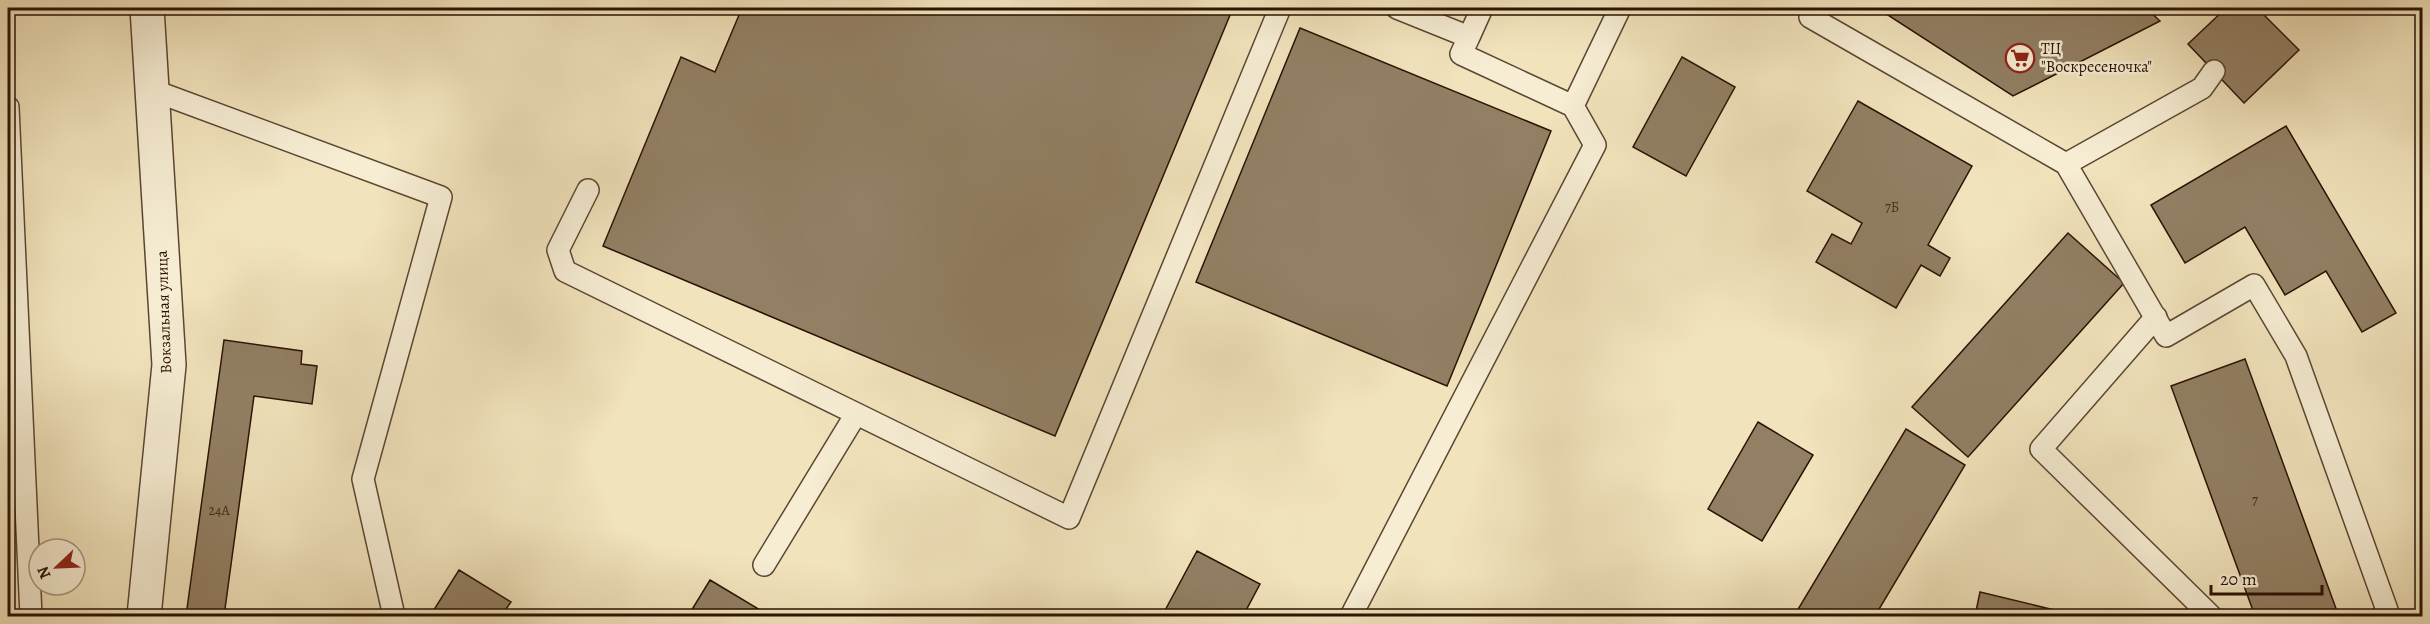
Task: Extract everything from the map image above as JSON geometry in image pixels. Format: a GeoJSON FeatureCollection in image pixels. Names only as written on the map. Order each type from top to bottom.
{"type":"FeatureCollection","features":[{"type":"Feature","properties":{"kind":"street","name":"Вокзальная улица"},"geometry":{"type":"LineString","coordinates":[[144,616],[169,365],[147,8]]}},
{"type":"Feature","properties":{"kind":"lane"},"geometry":{"type":"LineString","coordinates":[[588,190],[558,250],[565,271],[1069,518],[1280,8]]}},
{"type":"Feature","properties":{"kind":"lane"},"geometry":{"type":"LineString","coordinates":[[1397,8],[1469,37]]}},
{"type":"Feature","properties":{"kind":"lane"},"geometry":{"type":"LineString","coordinates":[[1351,616],[1595,145],[1574,106],[1461,54],[1482,8]]}},
{"type":"Feature","properties":{"kind":"lane"},"geometry":{"type":"LineString","coordinates":[[1574,106],[1620,8]]}},
{"type":"Feature","properties":{"kind":"lane"},"geometry":{"type":"LineString","coordinates":[[1816,8],[1810,16],[2066,164],[2166,336],[2254,285],[2296,356],[2387,609],[2382,616]]}},
{"type":"Feature","properties":{"kind":"lane"},"geometry":{"type":"LineString","coordinates":[[2066,164],[2202,88],[2214,71]]}},
{"type":"Feature","properties":{"kind":"lane"},"geometry":{"type":"LineString","coordinates":[[152,90],[441,197],[363,478],[394,616]]}},
{"type":"Feature","properties":{"kind":"lane"},"geometry":{"type":"LineString","coordinates":[[8,106],[31,616]]}},
{"type":"Feature","properties":{"kind":"lane"},"geometry":{"type":"LineString","coordinates":[[2156,317],[2041,449],[2211,616]]}},
{"type":"Feature","properties":{"kind":"lane"},"geometry":{"type":"LineString","coordinates":[[764,565],[856,414]]}},
{"type":"Feature","properties":{"kind":"building"},"geometry":{"type":"Polygon","coordinates":[[[742,8],[1233,8],[1055,436],[603,246],[681,57],[715,72],[742,8]]]}},
{"type":"Feature","properties":{"kind":"building","name":"ТЦ \"Воскресеночка\""},"geometry":{"type":"Polygon","coordinates":[[[1877,8],[2146,8],[2160,21],[2013,96],[1877,8]]]}},
{"type":"Feature","properties":{"kind":"building"},"geometry":{"type":"Polygon","coordinates":[[[2226,8],[2257,8],[2299,50],[2244,103],[2188,44],[2226,8]]]}},
{"type":"Feature","properties":{"kind":"building"},"geometry":{"type":"Polygon","coordinates":[[[1300,28],[1551,131],[1447,386],[1196,282],[1300,28]]]}},
{"type":"Feature","properties":{"kind":"building"},"geometry":{"type":"Polygon","coordinates":[[[1682,57],[1735,87],[1686,176],[1633,147],[1682,57]]]}},
{"type":"Feature","properties":{"kind":"building"},"geometry":{"type":"Polygon","coordinates":[[[1858,101],[1972,166],[1928,245],[1950,258],[1940,276],[1921,265],[1896,308],[1816,262],[1832,234],[1851,244],[1862,223],[1807,191],[1858,101]]]}},
{"type":"Feature","properties":{"kind":"building"},"geometry":{"type":"Polygon","coordinates":[[[2286,126],[2396,313],[2362,332],[2326,271],[2285,295],[2245,227],[2185,263],[2151,205],[2286,126]]]}},
{"type":"Feature","properties":{"kind":"building"},"geometry":{"type":"Polygon","coordinates":[[[2068,233],[2124,283],[1968,457],[1912,407],[2068,233]]]}},
{"type":"Feature","properties":{"kind":"building"},"geometry":{"type":"Polygon","coordinates":[[[224,340],[302,351],[301,364],[317,366],[312,404],[254,396],[224,616],[186,616],[224,340]]]}},
{"type":"Feature","properties":{"kind":"building"},"geometry":{"type":"Polygon","coordinates":[[[2245,359],[2338,614],[2331,616],[2255,616],[2171,386],[2245,359]]]}},
{"type":"Feature","properties":{"kind":"building"},"geometry":{"type":"Polygon","coordinates":[[[1758,422],[1813,455],[1762,541],[1708,509],[1758,422]]]}},
{"type":"Feature","properties":{"kind":"building"},"geometry":{"type":"Polygon","coordinates":[[[1906,429],[1965,465],[1875,616],[1794,616],[1906,429]]]}},
{"type":"Feature","properties":{"kind":"building"},"geometry":{"type":"Polygon","coordinates":[[[1197,551],[1260,584],[1243,616],[1162,616],[1197,551]]]}},
{"type":"Feature","properties":{"kind":"building"},"geometry":{"type":"Polygon","coordinates":[[[459,570],[511,602],[501,616],[430,616],[459,570]]]}},
{"type":"Feature","properties":{"kind":"building"},"geometry":{"type":"Polygon","coordinates":[[[710,580],[770,616],[688,616],[710,580]]]}},
{"type":"Feature","properties":{"kind":"building"},"geometry":{"type":"Polygon","coordinates":[[[1980,592],[2079,616],[1975,616],[1980,592]]]}},
{"type":"Feature","properties":{"kind":"place","name":"ТЦ \"Воскресеночка\""},"geometry":{"type":"Point","coordinates":[2020,58]}}]}
